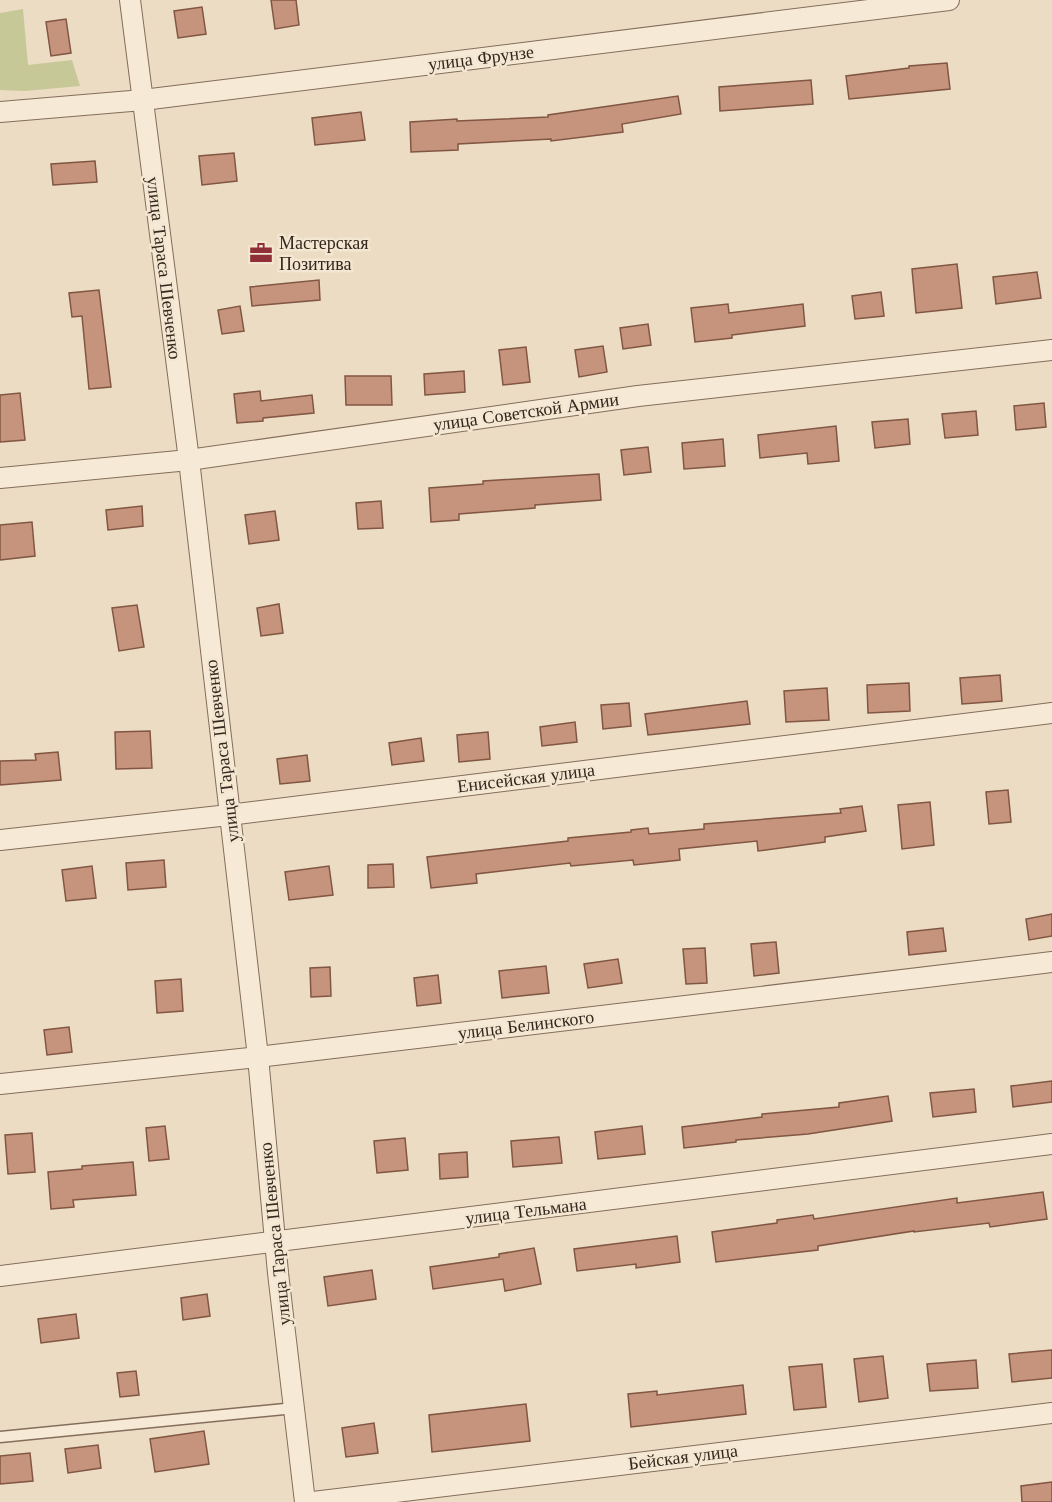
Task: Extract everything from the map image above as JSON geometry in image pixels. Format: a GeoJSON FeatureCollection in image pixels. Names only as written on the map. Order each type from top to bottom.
{"type":"FeatureCollection","features":[{"type":"Feature","properties":{"kind":"street","name":"улица Тараса Шевченко"},"geometry":{"type":"LineString","coordinates":[[130,0],[189,460],[258,1057],[275,1242],[305,1502]]}},
{"type":"Feature","properties":{"kind":"street","name":"улица Фрунзе"},"geometry":{"type":"LineString","coordinates":[[4,109],[143,100],[949,0]]}},
{"type":"Feature","properties":{"kind":"street","name":"улица Советской Армии"},"geometry":{"type":"LineString","coordinates":[[0,478],[189,460],[638,396],[1052,350]]}},
{"type":"Feature","properties":{"kind":"street","name":"Енисейская улица"},"geometry":{"type":"LineString","coordinates":[[0,840],[1052,713]]}},
{"type":"Feature","properties":{"kind":"street","name":"улица Белинского"},"geometry":{"type":"LineString","coordinates":[[0,1084],[258,1057],[1052,962]]}},
{"type":"Feature","properties":{"kind":"street","name":"улица Тельмана"},"geometry":{"type":"LineString","coordinates":[[0,1276],[1052,1144]]}},
{"type":"Feature","properties":{"kind":"street","name":"Бейская улица"},"geometry":{"type":"LineString","coordinates":[[313,1502],[1052,1413]]}},
{"type":"Feature","properties":{"kind":"lane"},"geometry":{"type":"LineString","coordinates":[[0,1437],[295,1408]]}},
{"type":"Feature","properties":{"kind":"green space"},"geometry":{"type":"Polygon","coordinates":[[[23,9],[28,65],[72,60],[80,86],[25,91],[0,90],[0,13],[23,9]]]}},
{"type":"Feature","properties":{"kind":"building"},"geometry":{"type":"Polygon","coordinates":[[[271,0],[296,0],[299,25],[275,29],[271,0]]]}},
{"type":"Feature","properties":{"kind":"building"},"geometry":{"type":"Polygon","coordinates":[[[202,7],[206,34],[178,38],[174,11],[202,7]]]}},
{"type":"Feature","properties":{"kind":"building"},"geometry":{"type":"Polygon","coordinates":[[[66,19],[71,53],[51,56],[46,22],[66,19]]]}},
{"type":"Feature","properties":{"kind":"building"},"geometry":{"type":"Polygon","coordinates":[[[947,63],[950,89],[849,99],[846,76],[909,68],[909,66],[947,63]]]}},
{"type":"Feature","properties":{"kind":"building"},"geometry":{"type":"Polygon","coordinates":[[[811,80],[813,104],[720,111],[719,87],[811,80]]]}},
{"type":"Feature","properties":{"kind":"building"},"geometry":{"type":"Polygon","coordinates":[[[678,96],[681,114],[622,124],[623,132],[551,141],[551,139],[458,144],[458,150],[411,152],[410,122],[548,117],[548,115],[678,96]]]}},
{"type":"Feature","properties":{"kind":"building"},"geometry":{"type":"Polygon","coordinates":[[[361,112],[365,140],[315,145],[312,118],[361,112]]]}},
{"type":"Feature","properties":{"kind":"building"},"geometry":{"type":"Polygon","coordinates":[[[234,153],[237,181],[202,185],[199,156],[234,153]]]}},
{"type":"Feature","properties":{"kind":"building"},"geometry":{"type":"Polygon","coordinates":[[[95,161],[97,182],[53,185],[51,164],[95,161]]]}},
{"type":"Feature","properties":{"kind":"building"},"geometry":{"type":"Polygon","coordinates":[[[957,264],[962,308],[916,313],[912,269],[957,264]]]}},
{"type":"Feature","properties":{"kind":"building"},"geometry":{"type":"Polygon","coordinates":[[[1037,272],[1041,298],[996,304],[993,277],[1037,272]]]}},
{"type":"Feature","properties":{"kind":"building"},"geometry":{"type":"Polygon","coordinates":[[[319,280],[320,300],[252,306],[250,287],[319,280]]]}},
{"type":"Feature","properties":{"kind":"building"},"geometry":{"type":"Polygon","coordinates":[[[99,290],[111,387],[89,389],[82,316],[72,317],[69,293],[99,290]]]}},
{"type":"Feature","properties":{"kind":"building"},"geometry":{"type":"Polygon","coordinates":[[[881,292],[884,316],[855,319],[852,296],[881,292]]]}},
{"type":"Feature","properties":{"kind":"building"},"geometry":{"type":"Polygon","coordinates":[[[728,304],[729,313],[803,304],[805,326],[695,342],[691,308],[728,304]]]}},
{"type":"Feature","properties":{"kind":"building"},"geometry":{"type":"Polygon","coordinates":[[[240,306],[244,331],[222,334],[218,310],[240,306]]]}},
{"type":"Feature","properties":{"kind":"building"},"geometry":{"type":"Polygon","coordinates":[[[648,324],[651,345],[623,349],[620,328],[648,324]]]}},
{"type":"Feature","properties":{"kind":"building"},"geometry":{"type":"Polygon","coordinates":[[[603,346],[607,372],[579,377],[575,350],[603,346]]]}},
{"type":"Feature","properties":{"kind":"building"},"geometry":{"type":"Polygon","coordinates":[[[526,347],[530,382],[503,385],[499,350],[526,347]]]}},
{"type":"Feature","properties":{"kind":"building"},"geometry":{"type":"Polygon","coordinates":[[[464,371],[465,392],[425,395],[424,374],[464,371]]]}},
{"type":"Feature","properties":{"kind":"building"},"geometry":{"type":"Polygon","coordinates":[[[345,376],[391,376],[392,405],[346,405],[345,376]]]}},
{"type":"Feature","properties":{"kind":"building"},"geometry":{"type":"Polygon","coordinates":[[[260,391],[261,401],[312,395],[314,413],[237,423],[234,394],[260,391]]]}},
{"type":"Feature","properties":{"kind":"building"},"geometry":{"type":"Polygon","coordinates":[[[20,393],[25,440],[0,442],[0,395],[20,393]]]}},
{"type":"Feature","properties":{"kind":"building"},"geometry":{"type":"Polygon","coordinates":[[[1044,403],[1046,427],[1016,430],[1014,406],[1044,403]]]}},
{"type":"Feature","properties":{"kind":"building"},"geometry":{"type":"Polygon","coordinates":[[[976,411],[978,435],[945,438],[942,414],[976,411]]]}},
{"type":"Feature","properties":{"kind":"building"},"geometry":{"type":"Polygon","coordinates":[[[908,419],[910,444],[875,448],[872,422],[908,419]]]}},
{"type":"Feature","properties":{"kind":"building"},"geometry":{"type":"Polygon","coordinates":[[[836,426],[839,461],[808,464],[807,453],[760,458],[758,435],[836,426]]]}},
{"type":"Feature","properties":{"kind":"building"},"geometry":{"type":"Polygon","coordinates":[[[723,439],[725,466],[684,469],[682,443],[723,439]]]}},
{"type":"Feature","properties":{"kind":"building"},"geometry":{"type":"Polygon","coordinates":[[[648,447],[651,472],[624,475],[621,450],[648,447]]]}},
{"type":"Feature","properties":{"kind":"building"},"geometry":{"type":"Polygon","coordinates":[[[599,474],[601,500],[459,514],[459,520],[431,522],[429,488],[483,484],[483,481],[599,474]]]}},
{"type":"Feature","properties":{"kind":"building"},"geometry":{"type":"Polygon","coordinates":[[[381,501],[383,528],[358,529],[356,503],[381,501]]]}},
{"type":"Feature","properties":{"kind":"building"},"geometry":{"type":"Polygon","coordinates":[[[142,506],[143,526],[108,530],[106,510],[142,506]]]}},
{"type":"Feature","properties":{"kind":"building"},"geometry":{"type":"Polygon","coordinates":[[[275,511],[279,540],[249,544],[245,515],[275,511]]]}},
{"type":"Feature","properties":{"kind":"building"},"geometry":{"type":"Polygon","coordinates":[[[32,522],[35,556],[0,560],[0,525],[32,522]]]}},
{"type":"Feature","properties":{"kind":"building"},"geometry":{"type":"Polygon","coordinates":[[[279,604],[283,633],[261,636],[257,608],[279,604]]]}},
{"type":"Feature","properties":{"kind":"building"},"geometry":{"type":"Polygon","coordinates":[[[137,605],[144,647],[119,651],[112,608],[137,605]]]}},
{"type":"Feature","properties":{"kind":"building"},"geometry":{"type":"Polygon","coordinates":[[[1000,675],[1002,701],[962,704],[960,678],[1000,675]]]}},
{"type":"Feature","properties":{"kind":"building"},"geometry":{"type":"Polygon","coordinates":[[[909,683],[910,711],[868,713],[867,685],[909,683]]]}},
{"type":"Feature","properties":{"kind":"building"},"geometry":{"type":"Polygon","coordinates":[[[827,688],[829,720],[786,722],[784,691],[827,688]]]}},
{"type":"Feature","properties":{"kind":"building"},"geometry":{"type":"Polygon","coordinates":[[[747,701],[750,724],[648,735],[645,714],[747,701]]]}},
{"type":"Feature","properties":{"kind":"building"},"geometry":{"type":"Polygon","coordinates":[[[629,703],[631,726],[603,729],[601,705],[629,703]]]}},
{"type":"Feature","properties":{"kind":"building"},"geometry":{"type":"Polygon","coordinates":[[[575,722],[577,742],[542,746],[540,727],[575,722]]]}},
{"type":"Feature","properties":{"kind":"building"},"geometry":{"type":"Polygon","coordinates":[[[150,731],[152,768],[116,769],[115,732],[150,731]]]}},
{"type":"Feature","properties":{"kind":"building"},"geometry":{"type":"Polygon","coordinates":[[[488,732],[490,759],[459,762],[457,735],[488,732]]]}},
{"type":"Feature","properties":{"kind":"building"},"geometry":{"type":"Polygon","coordinates":[[[421,738],[424,761],[392,765],[389,743],[421,738]]]}},
{"type":"Feature","properties":{"kind":"building"},"geometry":{"type":"Polygon","coordinates":[[[58,752],[61,780],[0,785],[0,761],[36,760],[35,754],[58,752]]]}},
{"type":"Feature","properties":{"kind":"building"},"geometry":{"type":"Polygon","coordinates":[[[307,755],[310,781],[280,784],[277,759],[307,755]]]}},
{"type":"Feature","properties":{"kind":"building"},"geometry":{"type":"Polygon","coordinates":[[[1008,790],[1011,822],[989,824],[986,792],[1008,790]]]}},
{"type":"Feature","properties":{"kind":"building"},"geometry":{"type":"Polygon","coordinates":[[[930,802],[934,845],[902,849],[898,805],[930,802]]]}},
{"type":"Feature","properties":{"kind":"building"},"geometry":{"type":"Polygon","coordinates":[[[862,806],[866,831],[825,837],[825,842],[758,851],[757,841],[679,849],[680,860],[634,865],[633,860],[571,866],[570,863],[476,874],[477,883],[431,888],[427,857],[568,841],[568,838],[631,832],[631,830],[648,828],[649,834],[704,829],[704,824],[841,813],[840,809],[862,806]]]}},
{"type":"Feature","properties":{"kind":"building"},"geometry":{"type":"Polygon","coordinates":[[[164,860],[166,887],[128,890],[126,863],[164,860]]]}},
{"type":"Feature","properties":{"kind":"building"},"geometry":{"type":"Polygon","coordinates":[[[393,864],[394,887],[368,888],[368,865],[393,864]]]}},
{"type":"Feature","properties":{"kind":"building"},"geometry":{"type":"Polygon","coordinates":[[[92,866],[96,898],[66,901],[62,870],[92,866]]]}},
{"type":"Feature","properties":{"kind":"building"},"geometry":{"type":"Polygon","coordinates":[[[329,866],[333,895],[289,900],[285,872],[329,866]]]}},
{"type":"Feature","properties":{"kind":"building"},"geometry":{"type":"Polygon","coordinates":[[[1052,914],[1052,936],[1029,940],[1026,919],[1052,914]]]}},
{"type":"Feature","properties":{"kind":"building"},"geometry":{"type":"Polygon","coordinates":[[[943,928],[946,951],[909,955],[907,932],[943,928]]]}},
{"type":"Feature","properties":{"kind":"building"},"geometry":{"type":"Polygon","coordinates":[[[776,942],[779,973],[754,976],[751,944],[776,942]]]}},
{"type":"Feature","properties":{"kind":"building"},"geometry":{"type":"Polygon","coordinates":[[[705,948],[707,983],[686,984],[683,949],[705,948]]]}},
{"type":"Feature","properties":{"kind":"building"},"geometry":{"type":"Polygon","coordinates":[[[618,959],[622,983],[588,988],[584,964],[618,959]]]}},
{"type":"Feature","properties":{"kind":"building"},"geometry":{"type":"Polygon","coordinates":[[[546,966],[549,993],[502,998],[499,971],[546,966]]]}},
{"type":"Feature","properties":{"kind":"building"},"geometry":{"type":"Polygon","coordinates":[[[330,967],[331,996],[311,997],[310,968],[330,967]]]}},
{"type":"Feature","properties":{"kind":"building"},"geometry":{"type":"Polygon","coordinates":[[[438,975],[441,1003],[417,1006],[414,978],[438,975]]]}},
{"type":"Feature","properties":{"kind":"building"},"geometry":{"type":"Polygon","coordinates":[[[181,979],[183,1011],[157,1013],[155,981],[181,979]]]}},
{"type":"Feature","properties":{"kind":"building"},"geometry":{"type":"Polygon","coordinates":[[[69,1027],[72,1052],[47,1055],[44,1030],[69,1027]]]}},
{"type":"Feature","properties":{"kind":"building"},"geometry":{"type":"Polygon","coordinates":[[[1052,1081],[1052,1102],[1013,1107],[1011,1086],[1052,1081]]]}},
{"type":"Feature","properties":{"kind":"building"},"geometry":{"type":"Polygon","coordinates":[[[974,1089],[976,1112],[933,1117],[930,1093],[974,1089]]]}},
{"type":"Feature","properties":{"kind":"building"},"geometry":{"type":"Polygon","coordinates":[[[888,1096],[892,1121],[808,1134],[736,1140],[736,1142],[684,1148],[682,1127],[762,1117],[762,1114],[839,1107],[839,1103],[888,1096]]]}},
{"type":"Feature","properties":{"kind":"building"},"geometry":{"type":"Polygon","coordinates":[[[165,1126],[169,1159],[149,1161],[146,1128],[165,1126]]]}},
{"type":"Feature","properties":{"kind":"building"},"geometry":{"type":"Polygon","coordinates":[[[642,1126],[645,1154],[598,1159],[595,1132],[642,1126]]]}},
{"type":"Feature","properties":{"kind":"building"},"geometry":{"type":"Polygon","coordinates":[[[32,1133],[35,1172],[8,1174],[5,1135],[32,1133]]]}},
{"type":"Feature","properties":{"kind":"building"},"geometry":{"type":"Polygon","coordinates":[[[559,1137],[562,1163],[513,1167],[511,1141],[559,1137]]]}},
{"type":"Feature","properties":{"kind":"building"},"geometry":{"type":"Polygon","coordinates":[[[405,1138],[408,1170],[377,1173],[374,1141],[405,1138]]]}},
{"type":"Feature","properties":{"kind":"building"},"geometry":{"type":"Polygon","coordinates":[[[467,1152],[468,1177],[440,1179],[439,1154],[467,1152]]]}},
{"type":"Feature","properties":{"kind":"building"},"geometry":{"type":"Polygon","coordinates":[[[133,1162],[136,1195],[73,1200],[74,1207],[51,1209],[48,1172],[82,1169],[82,1166],[133,1162]]]}},
{"type":"Feature","properties":{"kind":"building"},"geometry":{"type":"Polygon","coordinates":[[[1043,1192],[1047,1219],[990,1227],[989,1223],[914,1231],[818,1246],[818,1250],[716,1262],[712,1232],[777,1223],[777,1220],[813,1215],[814,1219],[957,1198],[957,1203],[1043,1192]]]}},
{"type":"Feature","properties":{"kind":"building"},"geometry":{"type":"Polygon","coordinates":[[[677,1236],[680,1262],[636,1268],[636,1264],[577,1271],[574,1249],[677,1236]]]}},
{"type":"Feature","properties":{"kind":"building"},"geometry":{"type":"Polygon","coordinates":[[[534,1248],[541,1284],[505,1291],[503,1279],[433,1289],[430,1267],[499,1257],[499,1254],[534,1248]]]}},
{"type":"Feature","properties":{"kind":"building"},"geometry":{"type":"Polygon","coordinates":[[[372,1270],[376,1299],[328,1306],[324,1277],[372,1270]]]}},
{"type":"Feature","properties":{"kind":"building"},"geometry":{"type":"Polygon","coordinates":[[[207,1294],[210,1316],[183,1320],[181,1298],[207,1294]]]}},
{"type":"Feature","properties":{"kind":"building"},"geometry":{"type":"Polygon","coordinates":[[[76,1314],[79,1338],[41,1343],[38,1319],[76,1314]]]}},
{"type":"Feature","properties":{"kind":"building"},"geometry":{"type":"Polygon","coordinates":[[[1052,1350],[1052,1378],[1012,1382],[1009,1354],[1052,1350]]]}},
{"type":"Feature","properties":{"kind":"building"},"geometry":{"type":"Polygon","coordinates":[[[883,1356],[888,1398],[859,1402],[854,1359],[883,1356]]]}},
{"type":"Feature","properties":{"kind":"building"},"geometry":{"type":"Polygon","coordinates":[[[976,1360],[978,1388],[930,1391],[927,1364],[976,1360]]]}},
{"type":"Feature","properties":{"kind":"building"},"geometry":{"type":"Polygon","coordinates":[[[822,1364],[826,1407],[794,1410],[789,1367],[822,1364]]]}},
{"type":"Feature","properties":{"kind":"building"},"geometry":{"type":"Polygon","coordinates":[[[136,1371],[139,1395],[120,1397],[117,1373],[136,1371]]]}},
{"type":"Feature","properties":{"kind":"building"},"geometry":{"type":"Polygon","coordinates":[[[743,1385],[746,1414],[631,1427],[628,1394],[657,1391],[657,1395],[743,1385]]]}},
{"type":"Feature","properties":{"kind":"building"},"geometry":{"type":"Polygon","coordinates":[[[526,1404],[530,1441],[432,1452],[429,1415],[526,1404]]]}},
{"type":"Feature","properties":{"kind":"building"},"geometry":{"type":"Polygon","coordinates":[[[374,1423],[378,1453],[346,1457],[342,1428],[374,1423]]]}},
{"type":"Feature","properties":{"kind":"building"},"geometry":{"type":"Polygon","coordinates":[[[204,1431],[209,1464],[155,1472],[150,1439],[204,1431]]]}},
{"type":"Feature","properties":{"kind":"building"},"geometry":{"type":"Polygon","coordinates":[[[98,1445],[101,1468],[68,1473],[65,1449],[98,1445]]]}},
{"type":"Feature","properties":{"kind":"building"},"geometry":{"type":"Polygon","coordinates":[[[30,1453],[33,1481],[0,1484],[0,1456],[30,1453]]]}},
{"type":"Feature","properties":{"kind":"building"},"geometry":{"type":"Polygon","coordinates":[[[1052,1482],[1052,1502],[1022,1502],[1021,1486],[1052,1482]]]}},
{"type":"Feature","properties":{"kind":"place","name":"Мастерская Позитива"},"geometry":{"type":"Point","coordinates":[261,253]}}]}
